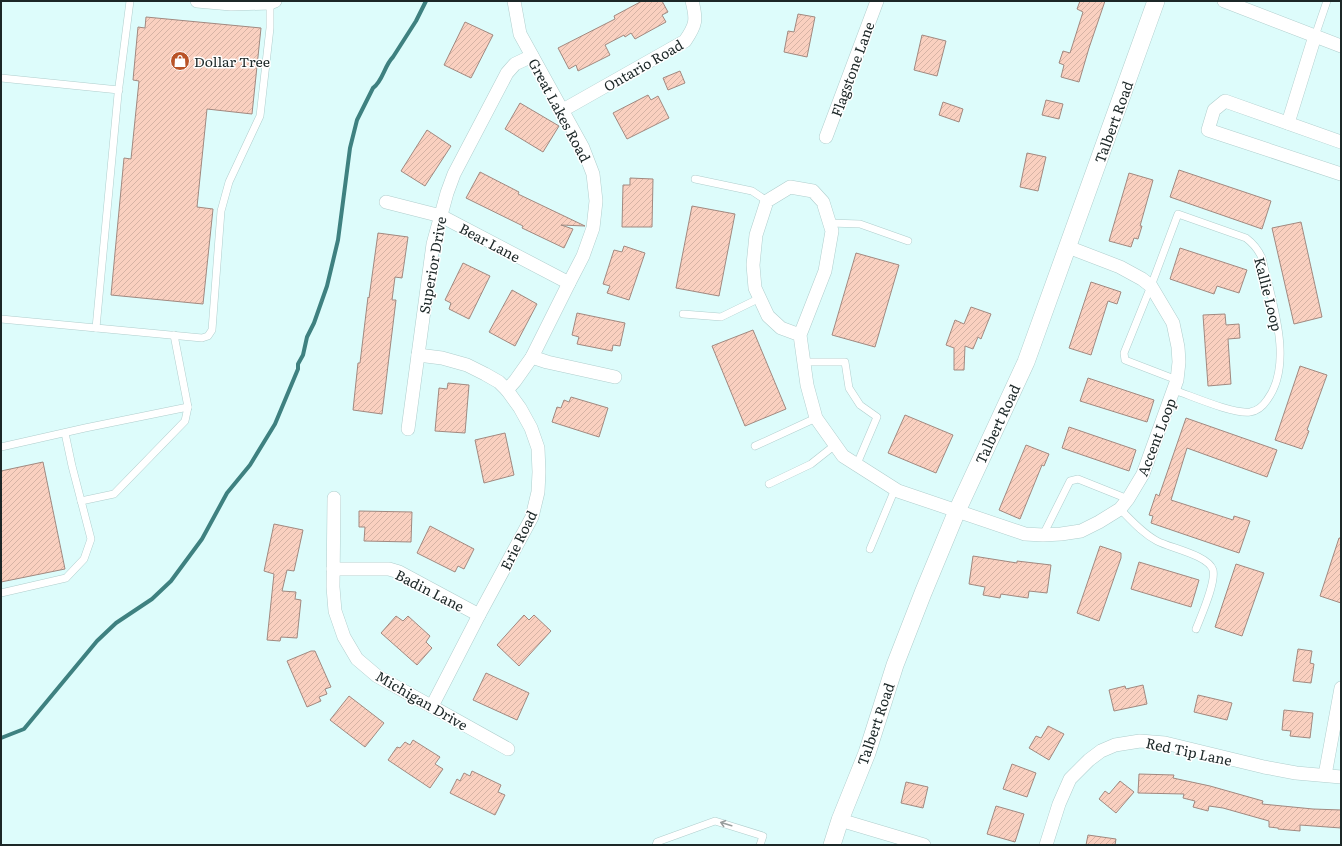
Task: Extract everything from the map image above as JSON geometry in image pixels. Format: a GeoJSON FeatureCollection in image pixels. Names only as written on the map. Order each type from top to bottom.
{"type":"FeatureCollection","features":[{"type":"Feature","properties":{"kind":"street"},"geometry":{"type":"LineString","coordinates":[[197,1],[231,4],[272,2]]}},
{"type":"Feature","properties":{"kind":"street","name":"Great Lakes Road"},"geometry":{"type":"LineString","coordinates":[[507,390],[532,357],[584,256],[593,228],[596,201],[592,174],[583,148],[520,34],[514,1]]}},
{"type":"Feature","properties":{"kind":"street","name":"Ontario Road"},"geometry":{"type":"LineString","coordinates":[[563,110],[685,41],[694,29],[696,15],[692,1]]}},
{"type":"Feature","properties":{"kind":"street","name":"Flagstone Lane"},"geometry":{"type":"LineString","coordinates":[[826,137],[877,1]]}},
{"type":"Feature","properties":{"kind":"street","name":"Talbert Road"},"geometry":{"type":"LineString","coordinates":[[832,845],[840,820],[867,753],[906,636],[923,593],[957,511],[1026,362],[1156,1]]}},
{"type":"Feature","properties":{"kind":"street"},"geometry":{"type":"LineString","coordinates":[[1224,1],[1341,46]]}},
{"type":"Feature","properties":{"kind":"street"},"geometry":{"type":"LineString","coordinates":[[1288,123],[1315,36]]}},
{"type":"Feature","properties":{"kind":"street","name":"Superior Drive"},"geometry":{"type":"LineString","coordinates":[[408,429],[433,244],[454,174],[507,73],[515,64],[532,56]]}},
{"type":"Feature","properties":{"kind":"street"},"geometry":{"type":"LineString","coordinates":[[1341,142],[1225,101],[1214,110],[1208,130],[1341,174]]}},
{"type":"Feature","properties":{"kind":"street"},"geometry":{"type":"LineString","coordinates":[[790,187],[813,191],[823,202],[832,231],[825,271],[800,335],[781,328],[768,316],[755,288],[753,265],[756,235],[767,201],[790,187]]}},
{"type":"Feature","properties":{"kind":"street","name":"Bear Lane"},"geometry":{"type":"LineString","coordinates":[[386,202],[441,216],[569,283]]}},
{"type":"Feature","properties":{"kind":"street","name":"Accent Loop"},"geometry":{"type":"LineString","coordinates":[[800,335],[806,384],[816,418],[843,456],[895,489],[1025,534],[1043,535],[1081,531],[1099,522],[1124,504],[1143,474],[1176,385],[1179,362],[1178,347],[1173,323],[1151,286],[1142,278],[1120,267],[1068,247]]}},
{"type":"Feature","properties":{"kind":"street","name":"Erie Road"},"geometry":{"type":"LineString","coordinates":[[418,355],[442,358],[467,365],[499,382],[520,408],[530,428],[538,448],[539,472],[538,492],[532,517],[432,706]]}},
{"type":"Feature","properties":{"kind":"street"},"geometry":{"type":"LineString","coordinates":[[532,357],[547,362],[615,377]]}},
{"type":"Feature","properties":{"kind":"street","name":"Michigan Drive"},"geometry":{"type":"LineString","coordinates":[[334,498],[333,587],[335,611],[344,637],[357,659],[377,676],[508,749]]}},
{"type":"Feature","properties":{"kind":"street","name":"Badin Lane"},"geometry":{"type":"LineString","coordinates":[[333,569],[389,569],[399,572],[479,615]]}},
{"type":"Feature","properties":{"kind":"street"},"geometry":{"type":"LineString","coordinates":[[1325,776],[1341,688]]}},
{"type":"Feature","properties":{"kind":"street","name":"Red Tip Lane"},"geometry":{"type":"LineString","coordinates":[[1046,845],[1059,804],[1070,779],[1089,760],[1101,751],[1115,745],[1140,741],[1165,743],[1264,767],[1341,777]]}},
{"type":"Feature","properties":{"kind":"street"},"geometry":{"type":"LineString","coordinates":[[840,820],[924,845]]}},
{"type":"Feature","properties":{"kind":"lane"},"geometry":{"type":"LineString","coordinates":[[96,328],[119,90],[130,1]]}},
{"type":"Feature","properties":{"kind":"lane"},"geometry":{"type":"LineString","coordinates":[[1315,36],[1327,1]]}},
{"type":"Feature","properties":{"kind":"lane"},"geometry":{"type":"LineString","coordinates":[[1,319],[202,338],[208,336],[212,330],[221,211],[230,182],[260,116],[272,2]]}},
{"type":"Feature","properties":{"kind":"lane"},"geometry":{"type":"LineString","coordinates":[[1,78],[119,90]]}},
{"type":"Feature","properties":{"kind":"lane"},"geometry":{"type":"LineString","coordinates":[[695,179],[752,191],[767,201]]}},
{"type":"Feature","properties":{"kind":"lane","name":"Kallie Loop"},"geometry":{"type":"LineString","coordinates":[[1151,286],[1178,214],[1246,238],[1253,243],[1262,258],[1279,329],[1281,347],[1276,378],[1271,395],[1262,406],[1251,412],[1238,412],[1176,385]]}},
{"type":"Feature","properties":{"kind":"lane"},"geometry":{"type":"LineString","coordinates":[[830,223],[860,224],[908,241]]}},
{"type":"Feature","properties":{"kind":"lane"},"geometry":{"type":"LineString","coordinates":[[1151,286],[1124,353],[1125,360],[1176,385]]}},
{"type":"Feature","properties":{"kind":"lane"},"geometry":{"type":"LineString","coordinates":[[683,314],[721,317],[760,298]]}},
{"type":"Feature","properties":{"kind":"lane"},"geometry":{"type":"LineString","coordinates":[[81,501],[114,494],[185,421],[188,407],[174,335]]}},
{"type":"Feature","properties":{"kind":"lane"},"geometry":{"type":"LineString","coordinates":[[803,362],[845,362],[849,388],[860,405],[877,417],[856,464]]}},
{"type":"Feature","properties":{"kind":"lane"},"geometry":{"type":"LineString","coordinates":[[1,447],[188,407]]}},
{"type":"Feature","properties":{"kind":"lane"},"geometry":{"type":"LineString","coordinates":[[755,446],[816,418]]}},
{"type":"Feature","properties":{"kind":"lane"},"geometry":{"type":"LineString","coordinates":[[1,594],[66,578],[84,559],[91,539],[65,433]]}},
{"type":"Feature","properties":{"kind":"lane"},"geometry":{"type":"LineString","coordinates":[[769,484],[811,464],[835,444]]}},
{"type":"Feature","properties":{"kind":"lane"},"geometry":{"type":"LineString","coordinates":[[1043,535],[1070,481],[1078,479],[1124,504],[1146,535],[1158,542],[1206,561],[1212,569],[1214,576],[1212,585],[1196,629]]}},
{"type":"Feature","properties":{"kind":"lane"},"geometry":{"type":"LineString","coordinates":[[870,549],[895,489]]}},
{"type":"Feature","properties":{"kind":"lane"},"geometry":{"type":"LineString","coordinates":[[656,845],[657,842],[715,821],[763,836],[760,845]]}},
{"type":"Feature","properties":{"kind":"building"},"geometry":{"type":"Polygon","coordinates":[[[642,1],[662,1],[668,12],[662,15],[666,22],[635,39],[631,33],[625,37],[624,35],[605,45],[610,55],[578,71],[576,65],[569,69],[558,48],[615,19],[614,16],[642,1]]]}},
{"type":"Feature","properties":{"kind":"building"},"geometry":{"type":"Polygon","coordinates":[[[1080,1],[1105,1],[1079,82],[1061,77],[1064,65],[1059,63],[1063,51],[1070,53],[1083,12],[1077,9],[1080,1]]]}},
{"type":"Feature","properties":{"kind":"building"},"geometry":{"type":"Polygon","coordinates":[[[798,14],[815,17],[807,57],[784,52],[788,31],[794,32],[798,14]]]}},
{"type":"Feature","properties":{"kind":"building"},"geometry":{"type":"Polygon","coordinates":[[[146,17],[261,28],[252,114],[207,109],[197,207],[213,209],[203,304],[111,295],[124,158],[131,159],[139,81],[133,80],[138,27],[145,28],[146,17]]]}},
{"type":"Feature","properties":{"kind":"building"},"geometry":{"type":"Polygon","coordinates":[[[465,22],[493,35],[471,78],[444,65],[465,22]]]}},
{"type":"Feature","properties":{"kind":"building"},"geometry":{"type":"Polygon","coordinates":[[[922,35],[946,41],[937,76],[914,70],[922,35]]]}},
{"type":"Feature","properties":{"kind":"building"},"geometry":{"type":"Polygon","coordinates":[[[680,71],[685,83],[668,90],[663,78],[680,71]]]}},
{"type":"Feature","properties":{"kind":"building"},"geometry":{"type":"Polygon","coordinates":[[[648,95],[651,100],[658,96],[669,118],[627,139],[613,113],[648,95]]]}},
{"type":"Feature","properties":{"kind":"building"},"geometry":{"type":"Polygon","coordinates":[[[1046,100],[1063,104],[1059,119],[1042,115],[1046,100]]]}},
{"type":"Feature","properties":{"kind":"building"},"geometry":{"type":"Polygon","coordinates":[[[943,102],[963,109],[959,122],[939,115],[943,102]]]}},
{"type":"Feature","properties":{"kind":"building"},"geometry":{"type":"Polygon","coordinates":[[[520,103],[559,126],[543,152],[505,129],[520,103]]]}},
{"type":"Feature","properties":{"kind":"building"},"geometry":{"type":"Polygon","coordinates":[[[427,130],[451,146],[425,186],[401,171],[427,130]]]}},
{"type":"Feature","properties":{"kind":"building"},"geometry":{"type":"Polygon","coordinates":[[[1027,153],[1046,157],[1038,191],[1020,187],[1027,153]]]}},
{"type":"Feature","properties":{"kind":"building"},"geometry":{"type":"Polygon","coordinates":[[[1179,170],[1271,201],[1262,229],[1170,197],[1179,170]]]}},
{"type":"Feature","properties":{"kind":"building"},"geometry":{"type":"Polygon","coordinates":[[[480,172],[519,192],[518,194],[585,226],[561,225],[573,229],[564,248],[522,228],[523,226],[466,198],[480,172]]]}},
{"type":"Feature","properties":{"kind":"building"},"geometry":{"type":"Polygon","coordinates":[[[1129,173],[1153,180],[1140,226],[1142,226],[1138,239],[1134,238],[1131,247],[1109,241],[1129,173]]]}},
{"type":"Feature","properties":{"kind":"building"},"geometry":{"type":"Polygon","coordinates":[[[630,178],[653,179],[652,227],[622,227],[623,185],[630,185],[630,178]]]}},
{"type":"Feature","properties":{"kind":"building"},"geometry":{"type":"Polygon","coordinates":[[[692,206],[735,214],[719,296],[676,288],[692,206]]]}},
{"type":"Feature","properties":{"kind":"building"},"geometry":{"type":"Polygon","coordinates":[[[1301,222],[1322,317],[1294,324],[1272,228],[1301,222]]]}},
{"type":"Feature","properties":{"kind":"building"},"geometry":{"type":"Polygon","coordinates":[[[378,233],[408,237],[402,278],[395,277],[392,300],[396,300],[382,414],[353,410],[358,363],[360,363],[378,233]]]}},
{"type":"Feature","properties":{"kind":"building"},"geometry":{"type":"Polygon","coordinates":[[[624,246],[645,253],[629,300],[607,293],[610,286],[603,284],[614,250],[622,252],[624,246]]]}},
{"type":"Feature","properties":{"kind":"building"},"geometry":{"type":"Polygon","coordinates":[[[1180,248],[1247,270],[1239,293],[1217,286],[1214,294],[1170,279],[1180,248]]]}},
{"type":"Feature","properties":{"kind":"building"},"geometry":{"type":"Polygon","coordinates":[[[856,253],[899,265],[875,347],[832,335],[856,253]]]}},
{"type":"Feature","properties":{"kind":"building"},"geometry":{"type":"Polygon","coordinates":[[[463,263],[490,276],[469,319],[449,309],[451,303],[445,300],[463,263]]]}},
{"type":"Feature","properties":{"kind":"building"},"geometry":{"type":"Polygon","coordinates":[[[1091,282],[1121,292],[1117,304],[1108,301],[1091,355],[1069,348],[1091,282]]]}},
{"type":"Feature","properties":{"kind":"building"},"geometry":{"type":"Polygon","coordinates":[[[512,290],[537,304],[515,346],[489,332],[512,290]]]}},
{"type":"Feature","properties":{"kind":"building"},"geometry":{"type":"Polygon","coordinates":[[[971,307],[991,314],[981,339],[978,337],[973,349],[965,346],[964,370],[954,370],[954,348],[946,345],[955,320],[964,324],[971,307]]]}},
{"type":"Feature","properties":{"kind":"building"},"geometry":{"type":"Polygon","coordinates":[[[577,313],[625,323],[620,346],[613,345],[612,351],[577,344],[579,337],[572,335],[577,313]]]}},
{"type":"Feature","properties":{"kind":"building"},"geometry":{"type":"Polygon","coordinates":[[[1225,314],[1226,325],[1239,324],[1240,338],[1228,339],[1231,384],[1208,386],[1203,315],[1225,314]]]}},
{"type":"Feature","properties":{"kind":"building"},"geometry":{"type":"Polygon","coordinates":[[[753,330],[786,409],[745,426],[712,346],[753,330]]]}},
{"type":"Feature","properties":{"kind":"building"},"geometry":{"type":"Polygon","coordinates":[[[1300,366],[1327,375],[1307,430],[1309,431],[1302,449],[1275,440],[1300,366]]]}},
{"type":"Feature","properties":{"kind":"building"},"geometry":{"type":"Polygon","coordinates":[[[1088,378],[1154,400],[1147,422],[1080,401],[1088,378]]]}},
{"type":"Feature","properties":{"kind":"building"},"geometry":{"type":"Polygon","coordinates":[[[448,383],[469,385],[465,433],[435,431],[439,388],[447,389],[448,383]]]}},
{"type":"Feature","properties":{"kind":"building"},"geometry":{"type":"Polygon","coordinates":[[[571,397],[608,408],[599,437],[552,422],[557,407],[561,408],[564,400],[569,402],[571,397]]]}},
{"type":"Feature","properties":{"kind":"building"},"geometry":{"type":"Polygon","coordinates":[[[905,415],[953,435],[936,473],[888,453],[905,415]]]}},
{"type":"Feature","properties":{"kind":"building"},"geometry":{"type":"Polygon","coordinates":[[[1186,418],[1277,450],[1267,477],[1187,448],[1171,500],[1233,520],[1234,516],[1250,521],[1239,553],[1151,523],[1153,516],[1149,515],[1156,494],[1159,496],[1186,418]]]}},
{"type":"Feature","properties":{"kind":"building"},"geometry":{"type":"Polygon","coordinates":[[[1069,427],[1136,450],[1129,471],[1062,448],[1069,427]]]}},
{"type":"Feature","properties":{"kind":"building"},"geometry":{"type":"Polygon","coordinates":[[[505,433],[514,475],[484,483],[475,440],[505,433]]]}},
{"type":"Feature","properties":{"kind":"building"},"geometry":{"type":"Polygon","coordinates":[[[1026,445],[1049,454],[1044,466],[1042,465],[1020,519],[999,510],[1026,445]]]}},
{"type":"Feature","properties":{"kind":"building"},"geometry":{"type":"Polygon","coordinates":[[[43,462],[65,569],[1,582],[1,471],[43,462]]]}},
{"type":"Feature","properties":{"kind":"building"},"geometry":{"type":"Polygon","coordinates":[[[359,511],[412,512],[411,542],[364,541],[365,527],[359,527],[359,511]]]}},
{"type":"Feature","properties":{"kind":"building"},"geometry":{"type":"Polygon","coordinates":[[[274,524],[303,530],[294,571],[287,570],[282,591],[296,592],[295,599],[301,600],[297,638],[281,637],[280,641],[267,640],[274,574],[264,571],[274,524]]]}},
{"type":"Feature","properties":{"kind":"building"},"geometry":{"type":"Polygon","coordinates":[[[430,526],[474,549],[464,569],[458,566],[455,572],[417,553],[430,526]]]}},
{"type":"Feature","properties":{"kind":"building"},"geometry":{"type":"Polygon","coordinates":[[[1339,538],[1341,538],[1341,603],[1320,596],[1339,538]]]}},
{"type":"Feature","properties":{"kind":"building"},"geometry":{"type":"Polygon","coordinates":[[[1100,546],[1121,553],[1121,558],[1099,621],[1077,613],[1100,546]]]}},
{"type":"Feature","properties":{"kind":"building"},"geometry":{"type":"Polygon","coordinates":[[[973,556],[1017,563],[1017,561],[1051,565],[1047,593],[1029,591],[1028,598],[1001,594],[1000,598],[983,595],[985,587],[969,584],[973,556]]]}},
{"type":"Feature","properties":{"kind":"building"},"geometry":{"type":"Polygon","coordinates":[[[1139,562],[1199,580],[1191,607],[1131,589],[1139,562]]]}},
{"type":"Feature","properties":{"kind":"building"},"geometry":{"type":"Polygon","coordinates":[[[1236,564],[1264,573],[1242,636],[1215,627],[1236,564]]]}},
{"type":"Feature","properties":{"kind":"building"},"geometry":{"type":"Polygon","coordinates":[[[524,615],[529,620],[534,615],[551,631],[519,666],[497,645],[524,615]]]}},
{"type":"Feature","properties":{"kind":"building"},"geometry":{"type":"Polygon","coordinates":[[[396,616],[403,621],[408,616],[430,636],[426,642],[432,648],[417,665],[381,633],[396,616]]]}},
{"type":"Feature","properties":{"kind":"building"},"geometry":{"type":"Polygon","coordinates":[[[1298,649],[1312,651],[1310,663],[1314,664],[1311,683],[1293,681],[1298,649]]]}},
{"type":"Feature","properties":{"kind":"building"},"geometry":{"type":"Polygon","coordinates":[[[311,651],[315,651],[331,687],[325,689],[327,694],[319,697],[321,701],[307,707],[287,661],[311,651]]]}},
{"type":"Feature","properties":{"kind":"building"},"geometry":{"type":"Polygon","coordinates":[[[486,673],[529,693],[517,720],[473,700],[486,673]]]}},
{"type":"Feature","properties":{"kind":"building"},"geometry":{"type":"Polygon","coordinates":[[[1143,685],[1147,704],[1114,711],[1109,690],[1125,686],[1126,689],[1143,685]]]}},
{"type":"Feature","properties":{"kind":"building"},"geometry":{"type":"Polygon","coordinates":[[[1198,695],[1232,703],[1227,720],[1194,712],[1198,695]]]}},
{"type":"Feature","properties":{"kind":"building"},"geometry":{"type":"Polygon","coordinates":[[[349,696],[384,723],[365,747],[330,720],[349,696]]]}},
{"type":"Feature","properties":{"kind":"building"},"geometry":{"type":"Polygon","coordinates":[[[1284,710],[1313,713],[1310,738],[1290,736],[1291,731],[1282,730],[1284,710]]]}},
{"type":"Feature","properties":{"kind":"building"},"geometry":{"type":"Polygon","coordinates":[[[1048,726],[1064,734],[1049,760],[1029,748],[1036,736],[1041,738],[1048,726]]]}},
{"type":"Feature","properties":{"kind":"building"},"geometry":{"type":"Polygon","coordinates":[[[413,740],[440,757],[435,764],[443,769],[430,788],[388,760],[397,747],[400,748],[405,742],[410,745],[413,740]]]}},
{"type":"Feature","properties":{"kind":"building"},"geometry":{"type":"Polygon","coordinates":[[[1012,764],[1036,773],[1027,797],[1003,789],[1012,764]]]}},
{"type":"Feature","properties":{"kind":"building"},"geometry":{"type":"Polygon","coordinates":[[[472,771],[501,785],[498,792],[505,795],[495,815],[450,793],[457,779],[460,781],[464,773],[470,776],[472,771]]]}},
{"type":"Feature","properties":{"kind":"building"},"geometry":{"type":"Polygon","coordinates":[[[1139,774],[1174,775],[1173,778],[1210,786],[1263,801],[1262,804],[1341,810],[1341,828],[1300,825],[1300,831],[1278,829],[1269,827],[1269,821],[1223,808],[1209,806],[1208,811],[1193,807],[1195,801],[1183,798],[1184,794],[1138,793],[1139,774]]]}},
{"type":"Feature","properties":{"kind":"building"},"geometry":{"type":"Polygon","coordinates":[[[1120,781],[1134,792],[1116,813],[1099,799],[1105,791],[1109,794],[1120,781]]]}},
{"type":"Feature","properties":{"kind":"building"},"geometry":{"type":"Polygon","coordinates":[[[906,782],[928,787],[923,808],[901,803],[906,782]]]}},
{"type":"Feature","properties":{"kind":"building"},"geometry":{"type":"Polygon","coordinates":[[[996,806],[1024,814],[1015,842],[987,834],[996,806]]]}},
{"type":"Feature","properties":{"kind":"building"},"geometry":{"type":"Polygon","coordinates":[[[1088,835],[1116,839],[1115,845],[1086,845],[1088,835]]]}},
{"type":"Feature","properties":{"kind":"waterway"},"geometry":{"type":"LineString","coordinates":[[1,738],[24,729],[97,641],[116,623],[152,599],[171,581],[202,539],[227,493],[250,465],[275,424],[298,369],[298,364],[303,355],[307,337],[314,323],[327,286],[338,240],[350,148],[357,120],[373,88],[379,81],[387,65],[416,21],[426,1]]}},
{"type":"Feature","properties":{"kind":"place","name":"Dollar Tree"},"geometry":{"type":"Point","coordinates":[180,61]}}]}
